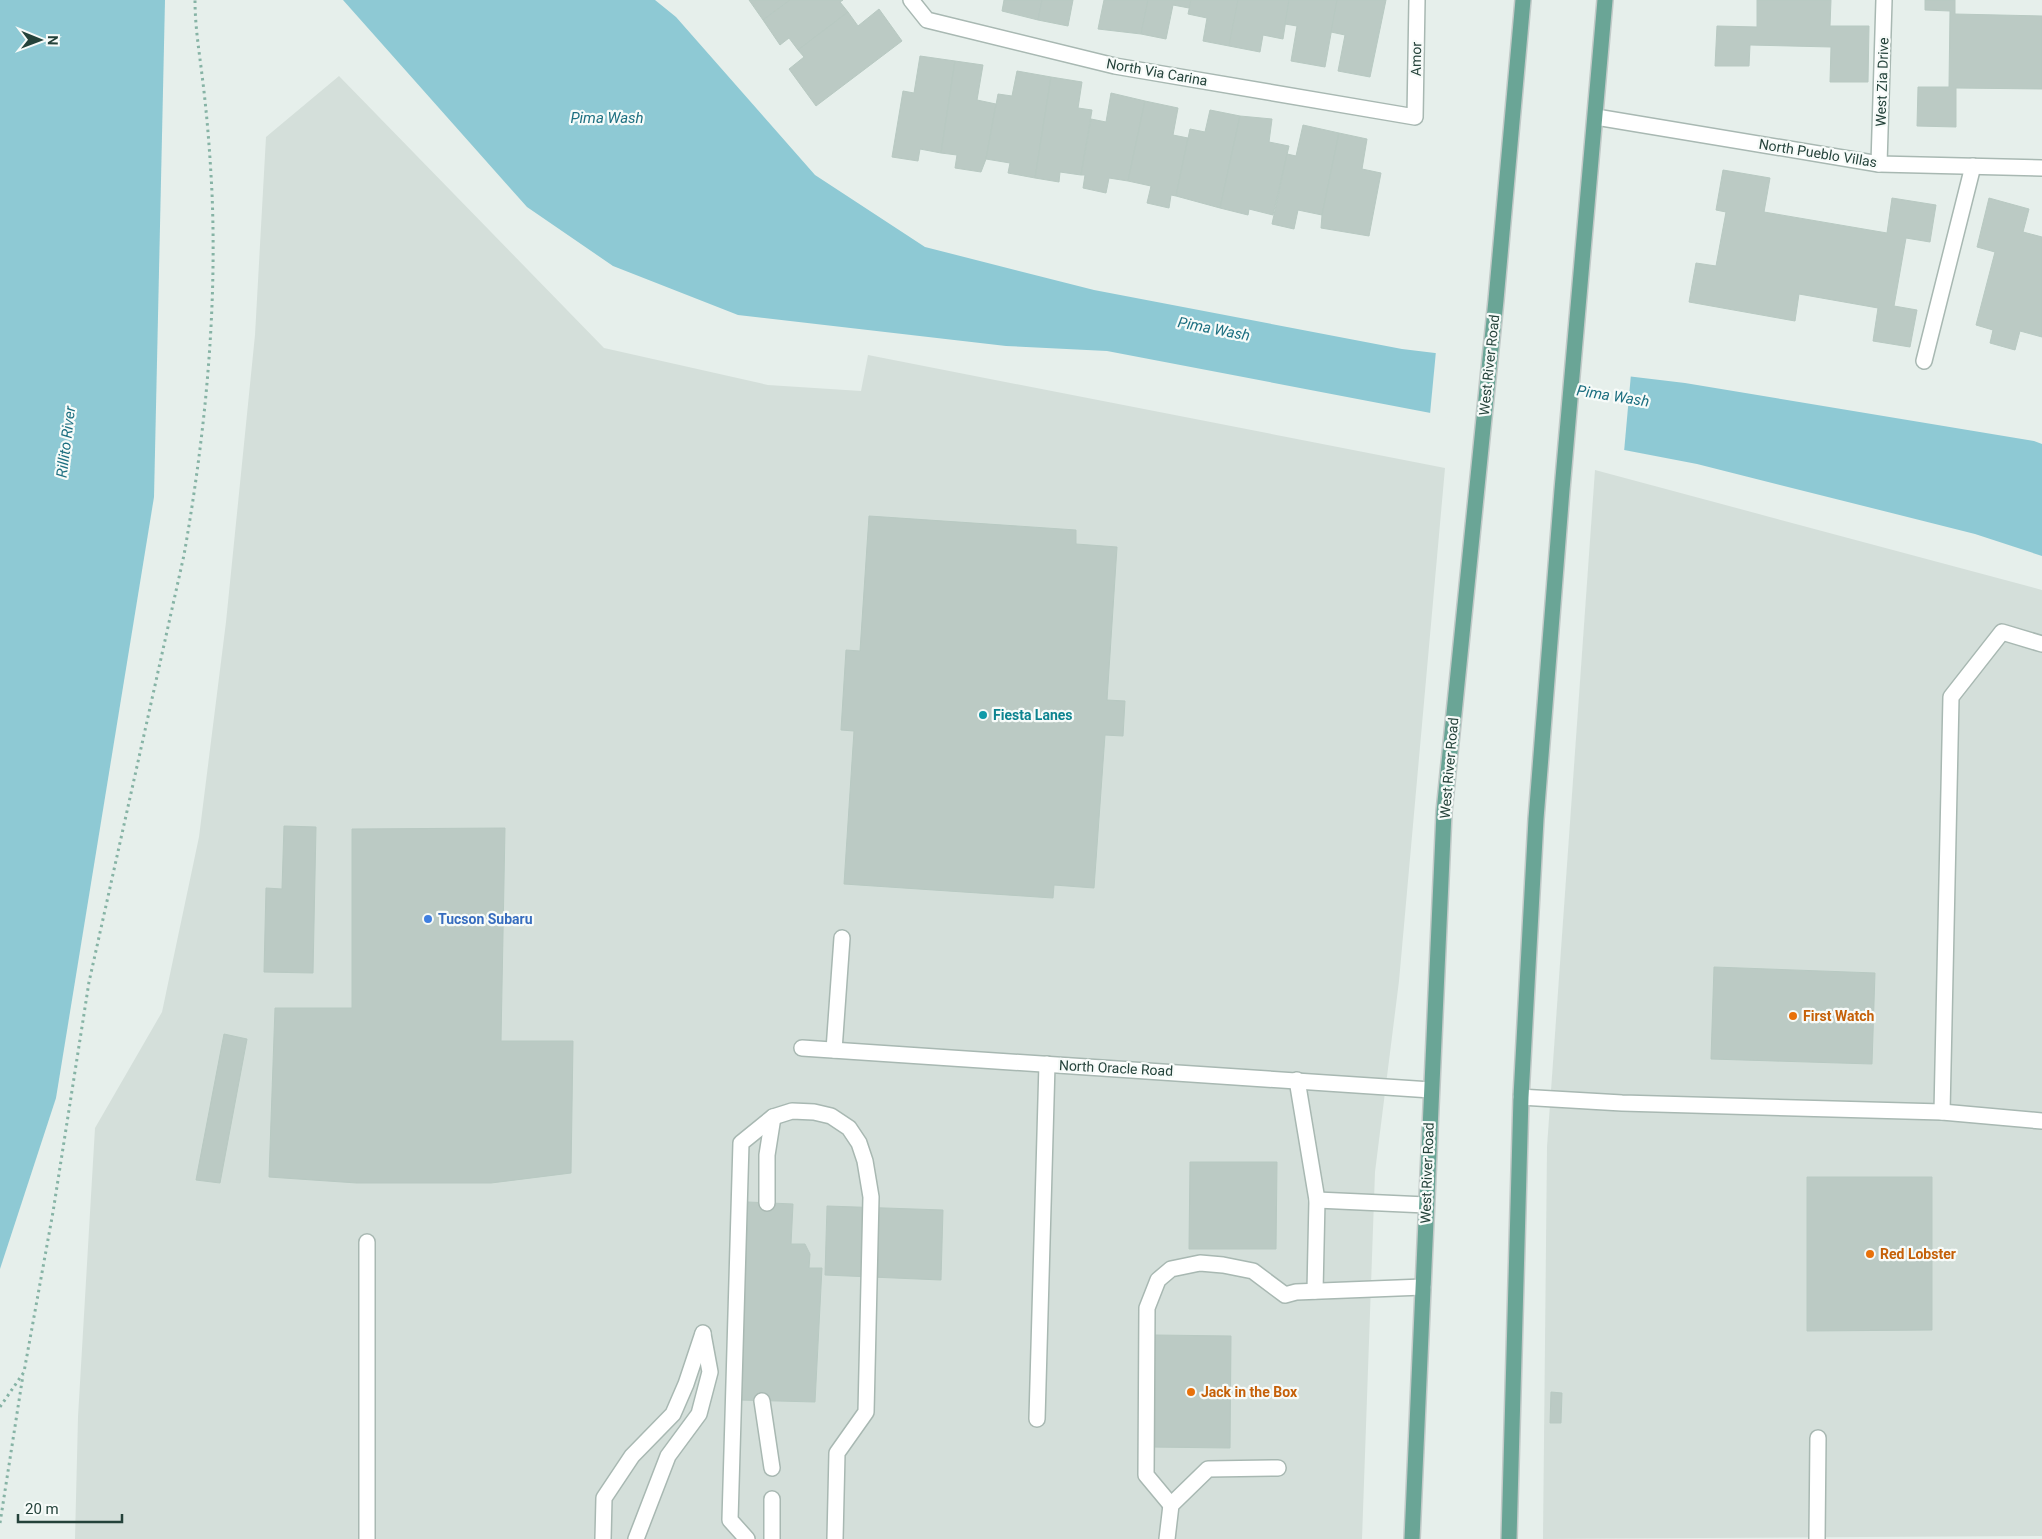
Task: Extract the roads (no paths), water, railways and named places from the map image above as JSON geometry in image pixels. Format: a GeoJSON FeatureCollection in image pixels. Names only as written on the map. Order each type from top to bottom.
{"type":"FeatureCollection","features":[{"type":"Feature","properties":{"kind":"main road","name":"West River Road"},"geometry":{"type":"LineString","coordinates":[[1412,1539],[1444,812],[1496,300],[1523,0]]}},
{"type":"Feature","properties":{"kind":"main road"},"geometry":{"type":"LineString","coordinates":[[1509,1539],[1521,1097],[1536,819],[1577,308],[1596,117],[1605,0]]}},
{"type":"Feature","properties":{"kind":"lane","name":"North Via Carina"},"geometry":{"type":"LineString","coordinates":[[911,0],[927,20],[1115,66],[1415,117]]}},
{"type":"Feature","properties":{"kind":"lane","name":"Amor"},"geometry":{"type":"LineString","coordinates":[[1415,117],[1417,0]]}},
{"type":"Feature","properties":{"kind":"lane","name":"West Zia Drive"},"geometry":{"type":"LineString","coordinates":[[1879,164],[1884,0]]}},
{"type":"Feature","properties":{"kind":"lane","name":"North Pueblo Villas"},"geometry":{"type":"LineString","coordinates":[[1596,117],[1879,164],[2042,168]]}},
{"type":"Feature","properties":{"kind":"lane"},"geometry":{"type":"LineString","coordinates":[[1924,361],[1973,166]]}},
{"type":"Feature","properties":{"kind":"lane"},"geometry":{"type":"LineString","coordinates":[[1942,1112],[1952,697],[2002,632],[2042,644]]}},
{"type":"Feature","properties":{"kind":"lane"},"geometry":{"type":"LineString","coordinates":[[834,1050],[842,938]]}},
{"type":"Feature","properties":{"kind":"lane","name":"North Oracle Road"},"geometry":{"type":"LineString","coordinates":[[802,1048],[1431,1090]]}},
{"type":"Feature","properties":{"kind":"lane"},"geometry":{"type":"LineString","coordinates":[[1037,1419],[1047,1064]]}},
{"type":"Feature","properties":{"kind":"lane"},"geometry":{"type":"LineString","coordinates":[[1296,1080],[1317,1200],[1316,1291]]}},
{"type":"Feature","properties":{"kind":"lane"},"geometry":{"type":"LineString","coordinates":[[1521,1097],[1622,1103],[1942,1112],[2042,1121]]}},
{"type":"Feature","properties":{"kind":"lane"},"geometry":{"type":"LineString","coordinates":[[747,1539],[730,1520],[741,1142],[773,1117],[792,1112],[814,1112],[831,1116],[849,1128],[859,1143],[871,1197],[866,1412],[837,1453],[835,1539]]}},
{"type":"Feature","properties":{"kind":"lane"},"geometry":{"type":"LineString","coordinates":[[767,1204],[767,1155],[773,1117]]}},
{"type":"Feature","properties":{"kind":"lane"},"geometry":{"type":"LineString","coordinates":[[1317,1200],[1426,1205]]}},
{"type":"Feature","properties":{"kind":"lane"},"geometry":{"type":"LineString","coordinates":[[366,1242],[367,1539]]}},
{"type":"Feature","properties":{"kind":"lane"},"geometry":{"type":"LineString","coordinates":[[1171,1505],[1146,1475],[1147,1308],[1158,1280],[1171,1268],[1200,1263],[1223,1264],[1253,1272],[1285,1295],[1316,1291],[1423,1287]]}},
{"type":"Feature","properties":{"kind":"lane"},"geometry":{"type":"LineString","coordinates":[[603,1539],[604,1498],[632,1456],[673,1414],[686,1384],[703,1333],[710,1372],[699,1414],[668,1456],[636,1539]]}},
{"type":"Feature","properties":{"kind":"lane"},"geometry":{"type":"LineString","coordinates":[[762,1400],[772,1468]]}},
{"type":"Feature","properties":{"kind":"lane"},"geometry":{"type":"LineString","coordinates":[[1816,1539],[1818,1438]]}},
{"type":"Feature","properties":{"kind":"lane"},"geometry":{"type":"LineString","coordinates":[[1168,1539],[1171,1505],[1208,1469],[1278,1468]]}},
{"type":"Feature","properties":{"kind":"lane"},"geometry":{"type":"LineString","coordinates":[[772,1498],[772,1539]]}},
{"type":"Feature","properties":{"kind":"water","name":"Rillito River"},"geometry":{"type":"Polygon","coordinates":[[[0,0],[165,0],[154,497],[56,1098],[0,1269],[0,0]]]}},
{"type":"Feature","properties":{"kind":"water","name":"Pima Wash"},"geometry":{"type":"Polygon","coordinates":[[[343,0],[655,0],[676,17],[815,175],[925,247],[1094,290],[1402,349],[1685,383],[2034,441],[2042,444],[2042,556],[1975,534],[1697,464],[1107,351],[1006,346],[738,315],[613,266],[527,207],[343,0]]]}},
{"type":"Feature","properties":{"kind":"place","name":"Fiesta Lanes"},"geometry":{"type":"Point","coordinates":[983,715]}},
{"type":"Feature","properties":{"kind":"place","name":"Tucson Subaru"},"geometry":{"type":"Point","coordinates":[428,919]}},
{"type":"Feature","properties":{"kind":"place","name":"First Watch"},"geometry":{"type":"Point","coordinates":[1793,1016]}},
{"type":"Feature","properties":{"kind":"place","name":"Red Lobster"},"geometry":{"type":"Point","coordinates":[1870,1254]}},
{"type":"Feature","properties":{"kind":"place","name":"Jack in the Box"},"geometry":{"type":"Point","coordinates":[1191,1392]}}]}
